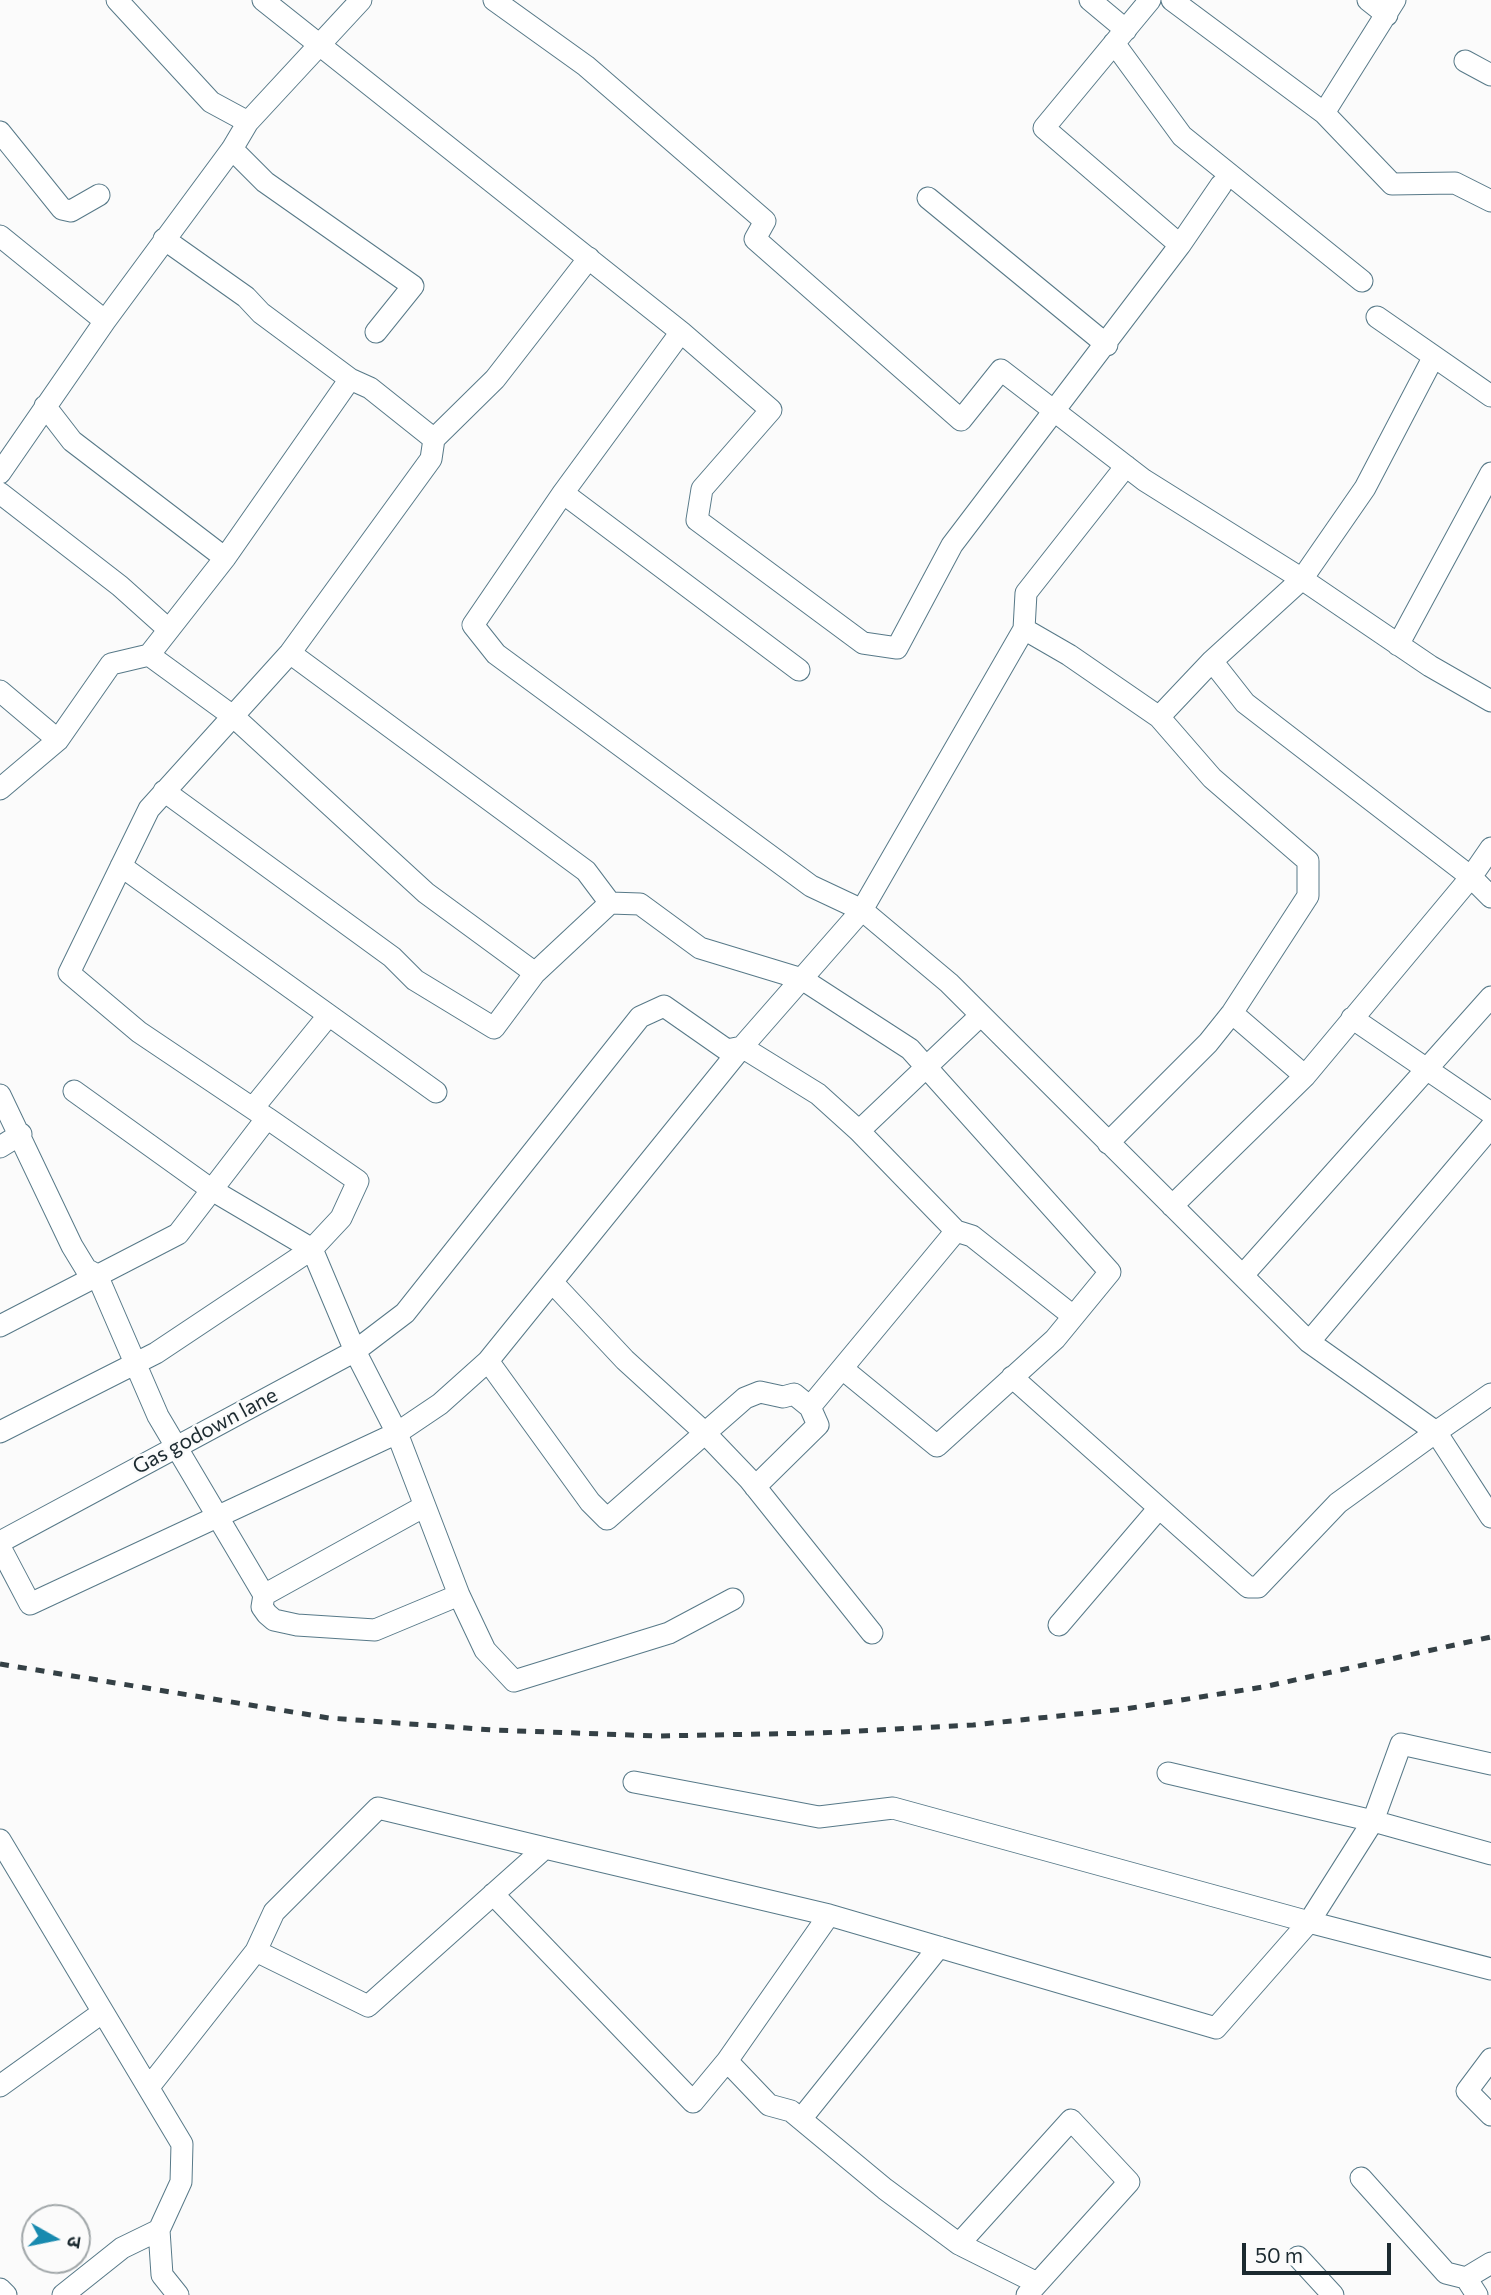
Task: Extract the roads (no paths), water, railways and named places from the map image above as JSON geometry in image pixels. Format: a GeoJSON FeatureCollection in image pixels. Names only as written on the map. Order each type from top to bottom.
{"type":"FeatureCollection","features":[{"type":"Feature","properties":{"kind":"street"},"geometry":{"type":"LineString","coordinates":[[117,0],[211,102],[248,122]]}},
{"type":"Feature","properties":{"kind":"street"},"geometry":{"type":"LineString","coordinates":[[263,0],[681,332],[771,410],[702,489],[697,520],[863,643],[897,649],[952,545],[1107,345],[1221,185]]}},
{"type":"Feature","properties":{"kind":"street"},"geometry":{"type":"LineString","coordinates":[[0,473],[105,321],[232,149],[248,122],[361,0]]}},
{"type":"Feature","properties":{"kind":"street"},"geometry":{"type":"LineString","coordinates":[[494,0],[586,66],[745,202],[765,221],[755,239],[961,419],[1001,370],[1126,466],[1302,579],[1398,645],[1491,701]]}},
{"type":"Feature","properties":{"kind":"street"},"geometry":{"type":"LineString","coordinates":[[1090,0],[1120,37],[1182,136],[1362,281]]}},
{"type":"Feature","properties":{"kind":"street"},"geometry":{"type":"LineString","coordinates":[[1120,37],[1130,0]]}},
{"type":"Feature","properties":{"kind":"street"},"geometry":{"type":"LineString","coordinates":[[1150,0],[1044,128],[1180,245]]}},
{"type":"Feature","properties":{"kind":"street"},"geometry":{"type":"LineString","coordinates":[[1172,0],[1324,113],[1392,184],[1455,183],[1491,201]]}},
{"type":"Feature","properties":{"kind":"street"},"geometry":{"type":"LineString","coordinates":[[1324,113],[1391,8],[1368,0]]}},
{"type":"Feature","properties":{"kind":"street"},"geometry":{"type":"LineString","coordinates":[[1465,61],[1491,75]]}},
{"type":"Feature","properties":{"kind":"street"},"geometry":{"type":"LineString","coordinates":[[0,132],[62,209],[71,211],[99,195]]}},
{"type":"Feature","properties":{"kind":"street"},"geometry":{"type":"LineString","coordinates":[[232,149],[265,182],[413,286],[376,332]]}},
{"type":"Feature","properties":{"kind":"street"},"geometry":{"type":"LineString","coordinates":[[928,198],[1107,345]]}},
{"type":"Feature","properties":{"kind":"street"},"geometry":{"type":"LineString","coordinates":[[0,236],[105,321]]}},
{"type":"Feature","properties":{"kind":"street"},"geometry":{"type":"LineString","coordinates":[[164,239],[246,297],[261,313],[350,379],[370,388],[434,439]]}},
{"type":"Feature","properties":{"kind":"street"},"geometry":{"type":"LineString","coordinates":[[0,1432],[156,1353],[312,1249],[341,1218],[358,1181],[139,1032],[69,973],[149,809],[290,653],[431,459],[434,439],[495,379],[589,258]]}},
{"type":"Feature","properties":{"kind":"street"},"geometry":{"type":"LineString","coordinates":[[1377,317],[1491,396]]}},
{"type":"Feature","properties":{"kind":"street"},"geometry":{"type":"LineString","coordinates":[[681,332],[562,493],[473,625],[496,654],[800,878],[862,910],[949,983],[1308,1342],[1436,1432],[1491,1517]]}},
{"type":"Feature","properties":{"kind":"street"},"geometry":{"type":"LineString","coordinates":[[1159,717],[1212,660],[1302,579],[1365,488],[1433,358]]}},
{"type":"Feature","properties":{"kind":"street"},"geometry":{"type":"LineString","coordinates":[[0,789],[58,740],[111,664],[149,655],[225,558],[350,379]]}},
{"type":"Feature","properties":{"kind":"street"},"geometry":{"type":"LineString","coordinates":[[46,406],[72,441],[225,558]]}},
{"type":"Feature","properties":{"kind":"street"},"geometry":{"type":"LineString","coordinates":[[0,1545],[30,1605],[397,1433],[440,1404],[488,1361],[742,1047],[862,910],[1024,629],[1026,593],[1126,466]]}},
{"type":"Feature","properties":{"kind":"street"},"geometry":{"type":"LineString","coordinates":[[1398,645],[1491,473]]}},
{"type":"Feature","properties":{"kind":"street"},"geometry":{"type":"LineString","coordinates":[[562,493],[799,670]]}},
{"type":"Feature","properties":{"kind":"street"},"geometry":{"type":"LineString","coordinates":[[0,494],[120,586],[168,629]]}},
{"type":"Feature","properties":{"kind":"street"},"geometry":{"type":"LineString","coordinates":[[1024,629],[1069,655],[1159,717],[1212,778],[1308,861],[1308,896],[1232,1013],[1208,1043],[1108,1143]]}},
{"type":"Feature","properties":{"kind":"street"},"geometry":{"type":"LineString","coordinates":[[290,653],[586,870],[610,903]]}},
{"type":"Feature","properties":{"kind":"street"},"geometry":{"type":"LineString","coordinates":[[149,655],[234,717],[426,893],[535,973]]}},
{"type":"Feature","properties":{"kind":"street"},"geometry":{"type":"LineString","coordinates":[[1212,660],[1245,704],[1471,877],[1491,897]]}},
{"type":"Feature","properties":{"kind":"street"},"geometry":{"type":"LineString","coordinates":[[0,691],[58,740]]}},
{"type":"Feature","properties":{"kind":"street"},"geometry":{"type":"LineString","coordinates":[[164,791],[392,957],[415,980],[494,1028],[535,973],[610,903],[640,904],[700,948],[802,979],[910,1049],[1111,1272],[1055,1339],[937,1446],[844,1370]]}},
{"type":"Feature","properties":{"kind":"street"},"geometry":{"type":"LineString","coordinates":[[1172,1206],[1305,1076],[1471,877],[1491,848]]}},
{"type":"Feature","properties":{"kind":"street"},"geometry":{"type":"LineString","coordinates":[[121,866],[436,1092]]}},
{"type":"Feature","properties":{"kind":"street"},"geometry":{"type":"LineString","coordinates":[[1243,1275],[1427,1072],[1491,997]]}},
{"type":"Feature","properties":{"kind":"street","name":"Gas godown lane"},"geometry":{"type":"LineString","coordinates":[[0,1545],[355,1351],[405,1313],[640,1017],[664,1006],[727,1050],[742,1047]]}},
{"type":"Feature","properties":{"kind":"street"},"geometry":{"type":"LineString","coordinates":[[1232,1013],[1305,1076]]}},
{"type":"Feature","properties":{"kind":"street"},"geometry":{"type":"LineString","coordinates":[[859,1131],[981,1015]]}},
{"type":"Feature","properties":{"kind":"street"},"geometry":{"type":"LineString","coordinates":[[0,1326],[178,1234],[212,1190],[260,1113],[328,1016]]}},
{"type":"Feature","properties":{"kind":"street"},"geometry":{"type":"LineString","coordinates":[[1352,1018],[1427,1072],[1491,1113]]}},
{"type":"Feature","properties":{"kind":"street"},"geometry":{"type":"LineString","coordinates":[[742,1047],[818,1094],[859,1131],[956,1231],[972,1236],[1073,1316]]}},
{"type":"Feature","properties":{"kind":"street"},"geometry":{"type":"LineString","coordinates":[[74,1091],[212,1190],[312,1249],[355,1351],[397,1433],[423,1507],[459,1595],[485,1650],[514,1681],[669,1633],[733,1599]]}},
{"type":"Feature","properties":{"kind":"street"},"geometry":{"type":"LineString","coordinates":[[0,1095],[21,1134],[72,1246],[86,1269],[97,1275],[135,1363],[176,1447],[264,1595],[262,1607],[274,1620],[335,1630],[375,1630],[459,1595]]}},
{"type":"Feature","properties":{"kind":"street"},"geometry":{"type":"LineString","coordinates":[[1308,1342],[1491,1127]]}},
{"type":"Feature","properties":{"kind":"street"},"geometry":{"type":"LineString","coordinates":[[0,1147],[21,1134]]}},
{"type":"Feature","properties":{"kind":"street"},"geometry":{"type":"LineString","coordinates":[[810,1407],[844,1370],[956,1231]]}},
{"type":"Feature","properties":{"kind":"street"},"geometry":{"type":"LineString","coordinates":[[552,1282],[625,1360],[704,1432],[755,1487],[872,1633]]}},
{"type":"Feature","properties":{"kind":"street"},"geometry":{"type":"LineString","coordinates":[[488,1361],[590,1502],[607,1518],[745,1398],[760,1392],[783,1398],[794,1394],[810,1407],[818,1425],[755,1487]]}},
{"type":"Feature","properties":{"kind":"street"},"geometry":{"type":"LineString","coordinates":[[1012,1377],[1248,1587],[1258,1587],[1338,1503],[1491,1394]]}},
{"type":"Feature","properties":{"kind":"street"},"geometry":{"type":"LineString","coordinates":[[264,1595],[423,1507]]}},
{"type":"Feature","properties":{"kind":"street"},"geometry":{"type":"LineString","coordinates":[[1059,1625],[1159,1508]]}},
{"type":"Feature","properties":{"kind":"street"},"geometry":{"type":"LineString","coordinates":[[149,2087],[256,1951],[274,1912],[378,1808],[829,1915],[1216,2028],[1309,1922],[1373,1821],[1401,1744],[1491,1764]]}},
{"type":"Feature","properties":{"kind":"street"},"geometry":{"type":"LineString","coordinates":[[1168,1773],[1373,1821],[1491,1854]]}},
{"type":"Feature","properties":{"kind":"street"},"geometry":{"type":"LineString","coordinates":[[634,1782],[819,1817],[893,1808],[1491,1969]]}},
{"type":"Feature","properties":{"kind":"street"},"geometry":{"type":"LineString","coordinates":[[0,1840],[183,2144],[181,2182],[159,2230],[162,2275],[178,2295]]}},
{"type":"Feature","properties":{"kind":"street"},"geometry":{"type":"LineString","coordinates":[[256,1951],[368,2006],[545,1848]]}},
{"type":"Feature","properties":{"kind":"street"},"geometry":{"type":"LineString","coordinates":[[493,1894],[693,2102],[727,2061],[829,1915]]}},
{"type":"Feature","properties":{"kind":"street"},"geometry":{"type":"LineString","coordinates":[[801,2119],[939,1947]]}},
{"type":"Feature","properties":{"kind":"street"},"geometry":{"type":"LineString","coordinates":[[0,2085],[103,2012]]}},
{"type":"Feature","properties":{"kind":"street"},"geometry":{"type":"LineString","coordinates":[[1491,2059],[1467,2091],[1491,2115]]}},
{"type":"Feature","properties":{"kind":"street"},"geometry":{"type":"LineString","coordinates":[[727,2061],[769,2105],[792,2111],[885,2189],[959,2244],[1032,2289],[1129,2182],[1072,2120],[959,2244]]}},
{"type":"Feature","properties":{"kind":"street"},"geometry":{"type":"LineString","coordinates":[[1361,2178],[1447,2273],[1471,2287],[1491,2263]]}},
{"type":"Feature","properties":{"kind":"street"},"geometry":{"type":"LineString","coordinates":[[63,2295],[122,2248],[159,2230]]}},
{"type":"Feature","properties":{"kind":"street"},"geometry":{"type":"LineString","coordinates":[[1298,2257],[1334,2295]]}},
{"type":"Feature","properties":{"kind":"street"},"geometry":{"type":"LineString","coordinates":[[0,2289],[6,2295]]}},
{"type":"Feature","properties":{"kind":"railway"},"geometry":{"type":"LineString","coordinates":[[0,1664],[329,1718],[493,1730],[658,1736],[820,1733],[973,1725],[1125,1709],[1263,1687],[1491,1637]]}}]}
